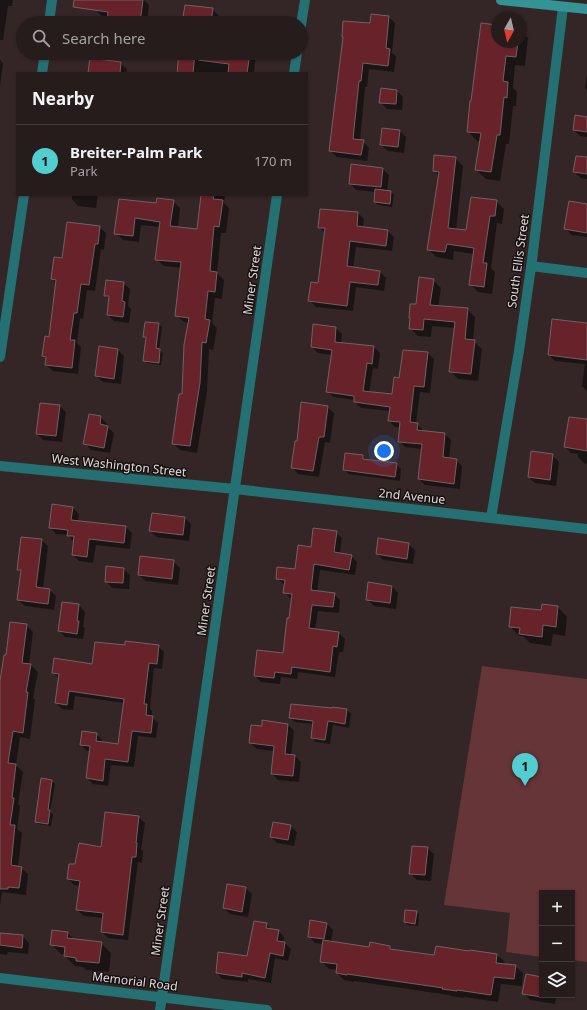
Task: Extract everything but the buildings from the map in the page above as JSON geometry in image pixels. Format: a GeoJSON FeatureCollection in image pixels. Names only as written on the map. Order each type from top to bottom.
{"type":"FeatureCollection","features":[{"type":"Feature","properties":{"kind":"street"},"geometry":{"type":"LineString","coordinates":[[50,16],[52,0]]}},
{"type":"Feature","properties":{"kind":"street"},"geometry":{"type":"LineString","coordinates":[[302,16],[305,0]]}},
{"type":"Feature","properties":{"kind":"street"},"geometry":{"type":"LineString","coordinates":[[501,0],[587,9]]}},
{"type":"Feature","properties":{"kind":"street","name":"South Ellis Street"},"geometry":{"type":"LineString","coordinates":[[491,518],[519,351],[531,266],[563,7]]}},
{"type":"Feature","properties":{"kind":"street"},"geometry":{"type":"LineString","coordinates":[[42,72],[44,60]]}},
{"type":"Feature","properties":{"kind":"street"},"geometry":{"type":"LineString","coordinates":[[294,72],[296,60]]}},
{"type":"Feature","properties":{"kind":"street"},"geometry":{"type":"LineString","coordinates":[[0,358],[24,196]]}},
{"type":"Feature","properties":{"kind":"street","name":"Miner Street"},"geometry":{"type":"LineString","coordinates":[[160,1010],[277,196]]}},
{"type":"Feature","properties":{"kind":"street"},"geometry":{"type":"LineString","coordinates":[[531,266],[587,273]]}},
{"type":"Feature","properties":{"kind":"street","name":"West Washington Street"},"geometry":{"type":"LineString","coordinates":[[0,466],[235,489]]}},
{"type":"Feature","properties":{"kind":"street","name":"2nd Avenue"},"geometry":{"type":"LineString","coordinates":[[235,489],[587,529]]}},
{"type":"Feature","properties":{"kind":"street","name":"Memorial Road"},"geometry":{"type":"LineString","coordinates":[[0,978],[267,1010]]}},
{"type":"Feature","properties":{"kind":"shaded area"},"geometry":{"type":"Polygon","coordinates":[[[482,666],[587,679],[587,962],[575,960],[575,890],[539,890],[539,957],[506,952],[510,913],[444,905],[482,666]]]}},
{"type":"Feature","properties":{"kind":"place","name":"Breiter-Palm Park"},"geometry":{"type":"Point","coordinates":[525,786]}}]}
